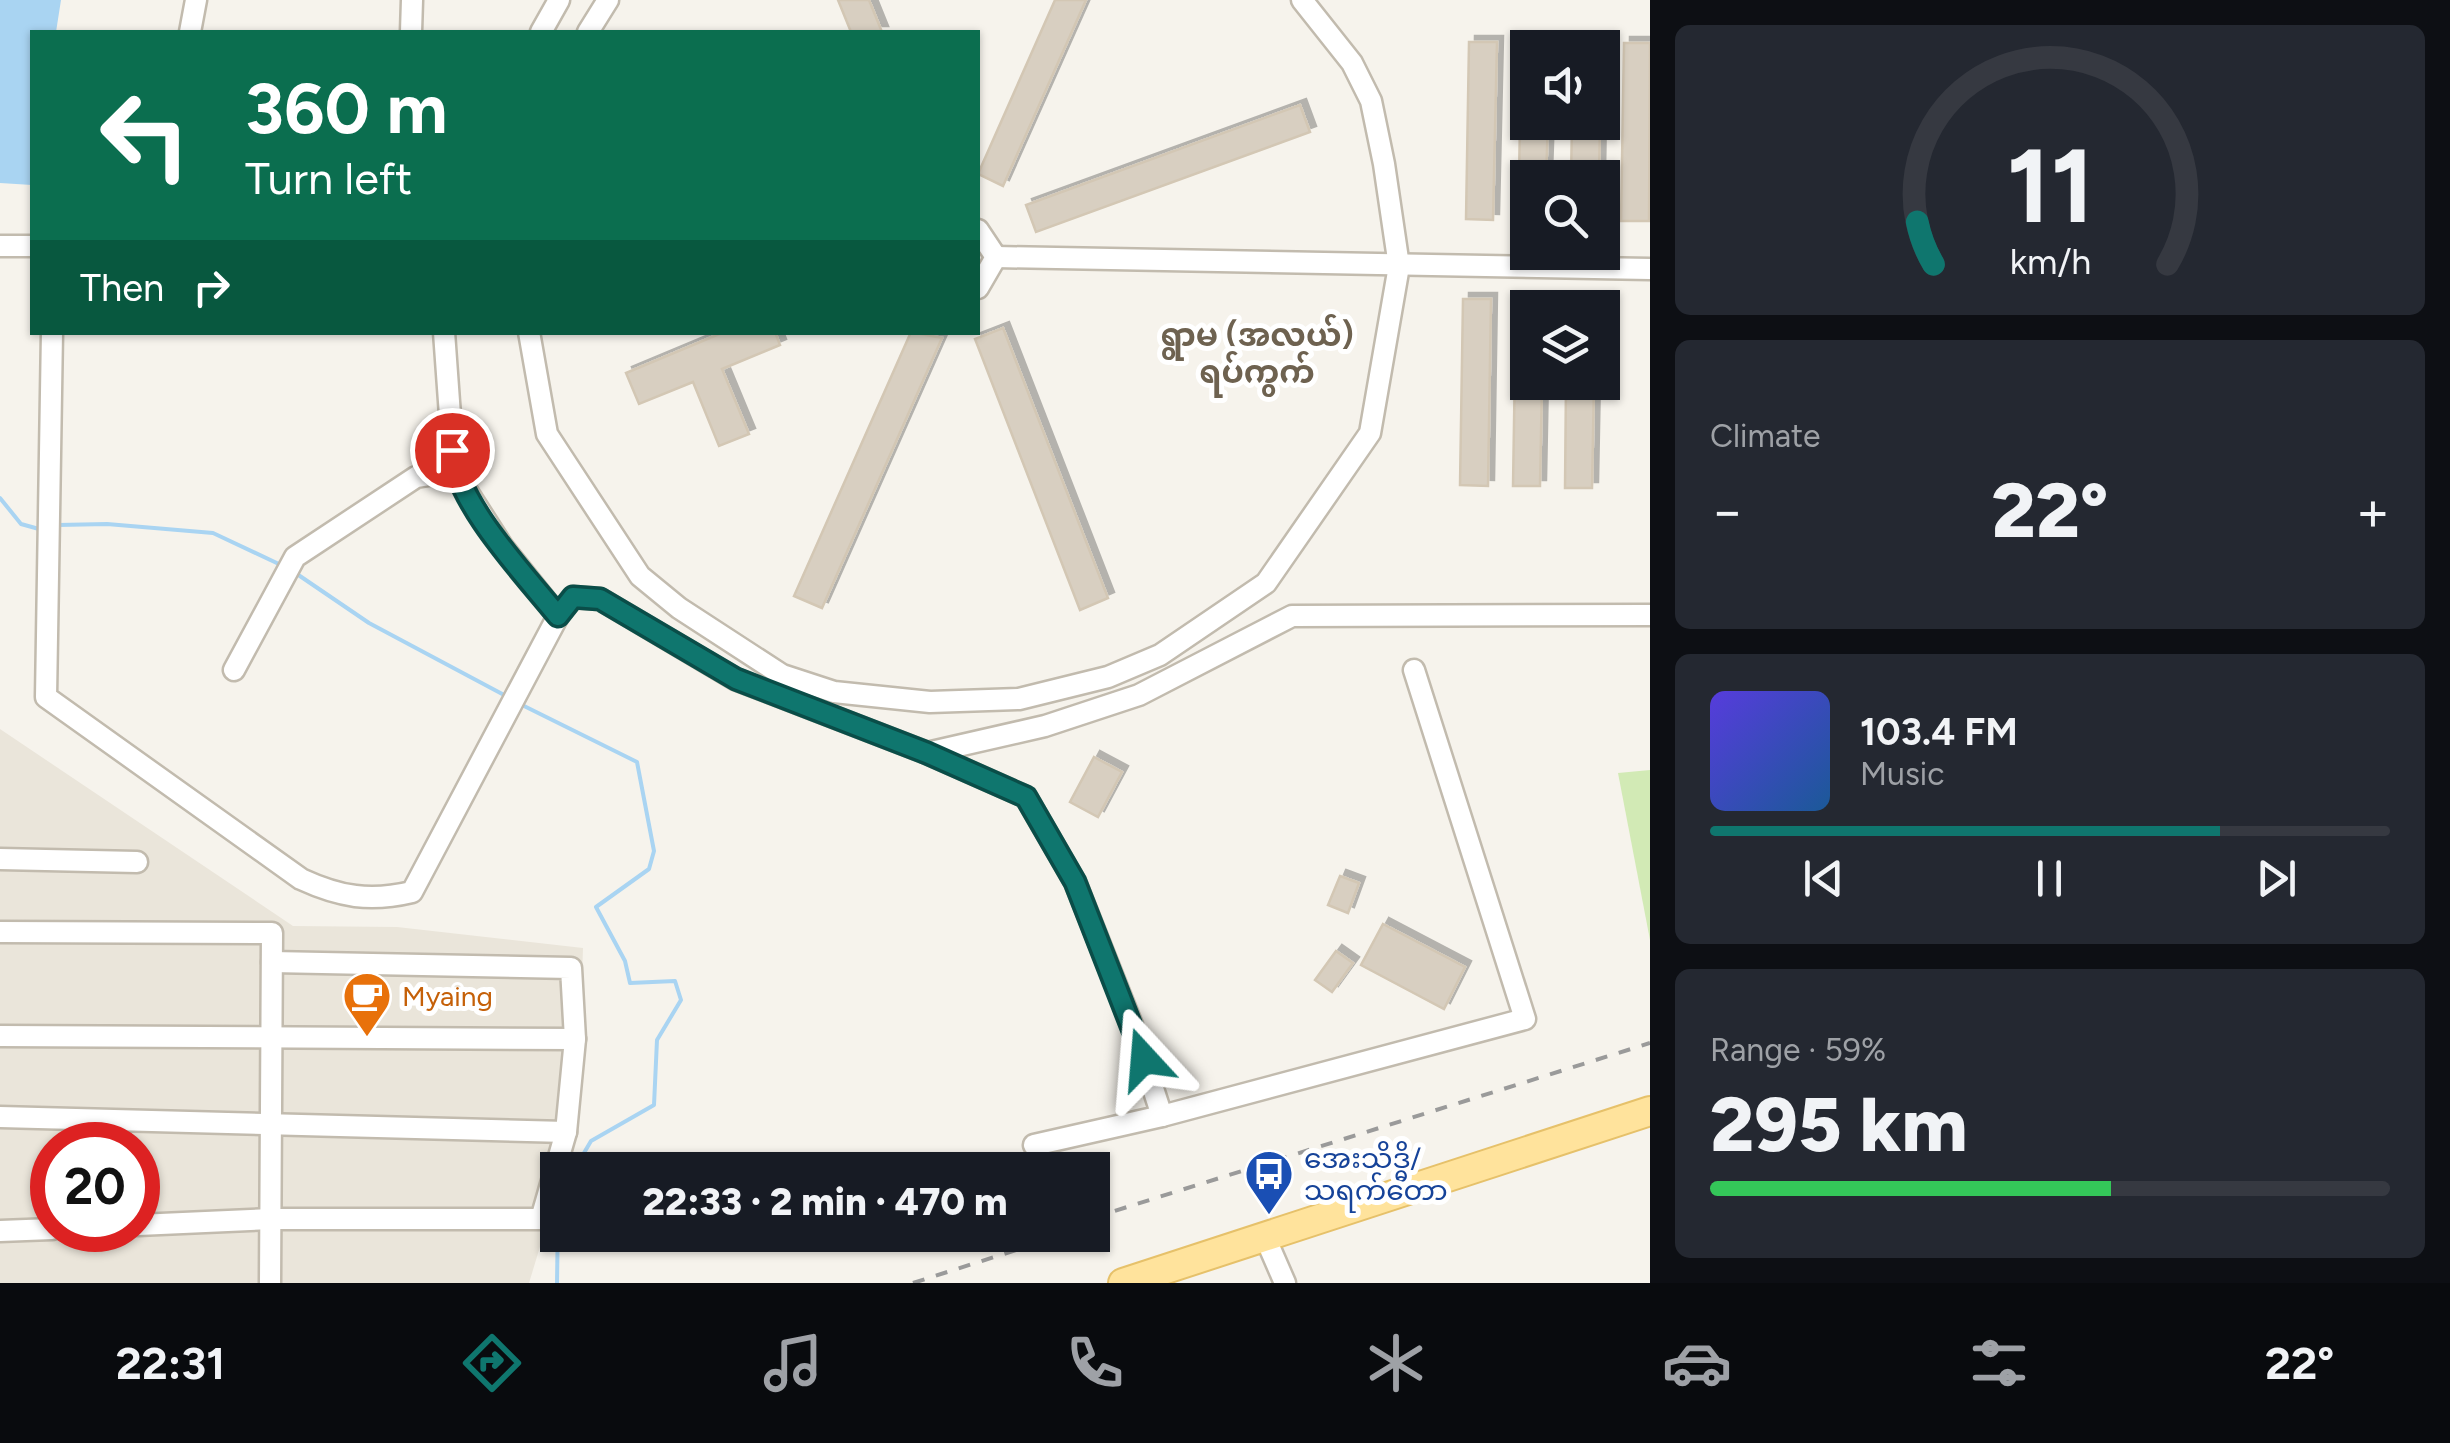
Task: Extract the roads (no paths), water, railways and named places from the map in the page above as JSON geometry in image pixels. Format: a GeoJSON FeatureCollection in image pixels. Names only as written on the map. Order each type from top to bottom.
{"type":"FeatureCollection","features":[{"type":"Feature","properties":{"kind":"main road"},"geometry":{"type":"LineString","coordinates":[[1124,1283],[1650,1111]]}},
{"type":"Feature","properties":{"kind":"street"},"geometry":{"type":"LineString","coordinates":[[190,30],[196,0]]}},
{"type":"Feature","properties":{"kind":"street"},"geometry":{"type":"LineString","coordinates":[[411,30],[412,0]]}},
{"type":"Feature","properties":{"kind":"street"},"geometry":{"type":"LineString","coordinates":[[543,30],[558,0]]}},
{"type":"Feature","properties":{"kind":"street"},"geometry":{"type":"LineString","coordinates":[[589,30],[608,0]]}},
{"type":"Feature","properties":{"kind":"street"},"geometry":{"type":"LineString","coordinates":[[530,335],[547,434],[640,576],[679,608],[782,675],[834,692],[930,702],[1019,699],[1108,677],[1160,655],[1266,583],[1370,433],[1398,266],[1371,101],[1352,63],[1302,0]]}},
{"type":"Feature","properties":{"kind":"street"},"geometry":{"type":"LineString","coordinates":[[980,233],[996,258]]}},
{"type":"Feature","properties":{"kind":"street"},"geometry":{"type":"LineString","coordinates":[[0,246],[30,246]]}},
{"type":"Feature","properties":{"kind":"street"},"geometry":{"type":"LineString","coordinates":[[996,258],[1650,269]]}},
{"type":"Feature","properties":{"kind":"street"},"geometry":{"type":"LineString","coordinates":[[980,285],[996,258]]}},
{"type":"Feature","properties":{"kind":"street"},"geometry":{"type":"LineString","coordinates":[[52,335],[46,697],[301,879],[339,896],[382,899],[412,892],[558,616],[573,597],[600,599],[736,679],[927,753],[1026,797],[1075,882],[1134,1030],[1162,1116]]}},
{"type":"Feature","properties":{"kind":"street"},"geometry":{"type":"LineString","coordinates":[[444,335],[454,470],[502,546],[558,616]]}},
{"type":"Feature","properties":{"kind":"street"},"geometry":{"type":"LineString","coordinates":[[234,670],[295,557],[416,477],[454,470]]}},
{"type":"Feature","properties":{"kind":"street"},"geometry":{"type":"LineString","coordinates":[[927,753],[1045,726],[1140,695],[1292,616],[1650,615]]}},
{"type":"Feature","properties":{"kind":"street"},"geometry":{"type":"LineString","coordinates":[[1034,1145],[1162,1116],[1526,1019],[1414,670]]}},
{"type":"Feature","properties":{"kind":"street"},"geometry":{"type":"LineString","coordinates":[[0,859],[137,862]]}},
{"type":"Feature","properties":{"kind":"street"},"geometry":{"type":"LineString","coordinates":[[0,932],[272,933],[270,1283]]}},
{"type":"Feature","properties":{"kind":"street"},"geometry":{"type":"LineString","coordinates":[[160,1224],[271,1219],[540,1220],[566,1132],[575,1039],[572,968],[272,962]]}},
{"type":"Feature","properties":{"kind":"street"},"geometry":{"type":"LineString","coordinates":[[0,1036],[575,1039]]}},
{"type":"Feature","properties":{"kind":"street"},"geometry":{"type":"LineString","coordinates":[[0,1116],[566,1132]]}},
{"type":"Feature","properties":{"kind":"street"},"geometry":{"type":"LineString","coordinates":[[0,1231],[30,1230]]}},
{"type":"Feature","properties":{"kind":"street"},"geometry":{"type":"LineString","coordinates":[[1265,1237],[1284,1283]]}},
{"type":"Feature","properties":{"kind":"water"},"geometry":{"type":"Polygon","coordinates":[[[0,0],[61,0],[56,30],[30,30],[30,185],[0,183],[0,0]]]}},
{"type":"Feature","properties":{"kind":"waterway"},"geometry":{"type":"LineString","coordinates":[[0,498],[21,524],[39,529]]}},
{"type":"Feature","properties":{"kind":"waterway"},"geometry":{"type":"LineString","coordinates":[[58,525],[107,524],[213,533],[281,565]]}},
{"type":"Feature","properties":{"kind":"waterway"},"geometry":{"type":"LineString","coordinates":[[294,572],[369,623],[506,696]]}},
{"type":"Feature","properties":{"kind":"waterway"},"geometry":{"type":"LineString","coordinates":[[518,703],[637,762],[654,851],[649,869],[596,907],[625,961],[630,983],[675,981],[681,1000],[657,1040],[654,1105],[591,1141],[585,1152]]}},
{"type":"Feature","properties":{"kind":"waterway"},"geometry":{"type":"LineString","coordinates":[[557,1252],[557,1283]]}},
{"type":"Feature","properties":{"kind":"railway"},"geometry":{"type":"LineString","coordinates":[[1110,1212],[1650,1043]]}},
{"type":"Feature","properties":{"kind":"railway"},"geometry":{"type":"LineString","coordinates":[[913,1283],[1010,1252]]}},
{"type":"Feature","properties":{"kind":"place","name":"Myaing"},"geometry":{"type":"Point","coordinates":[367,1038]}},
{"type":"Feature","properties":{"kind":"place","name":"အေးသိဒ္ဓိ/ သရက်တော"},"geometry":{"type":"Point","coordinates":[1269,1216]}},
{"type":"Feature","properties":{"kind":"district","name":"ရွာမ (အလယ်) ရပ်ကွက်"},"geometry":{"type":"Point","coordinates":[1257,354]}}]}
